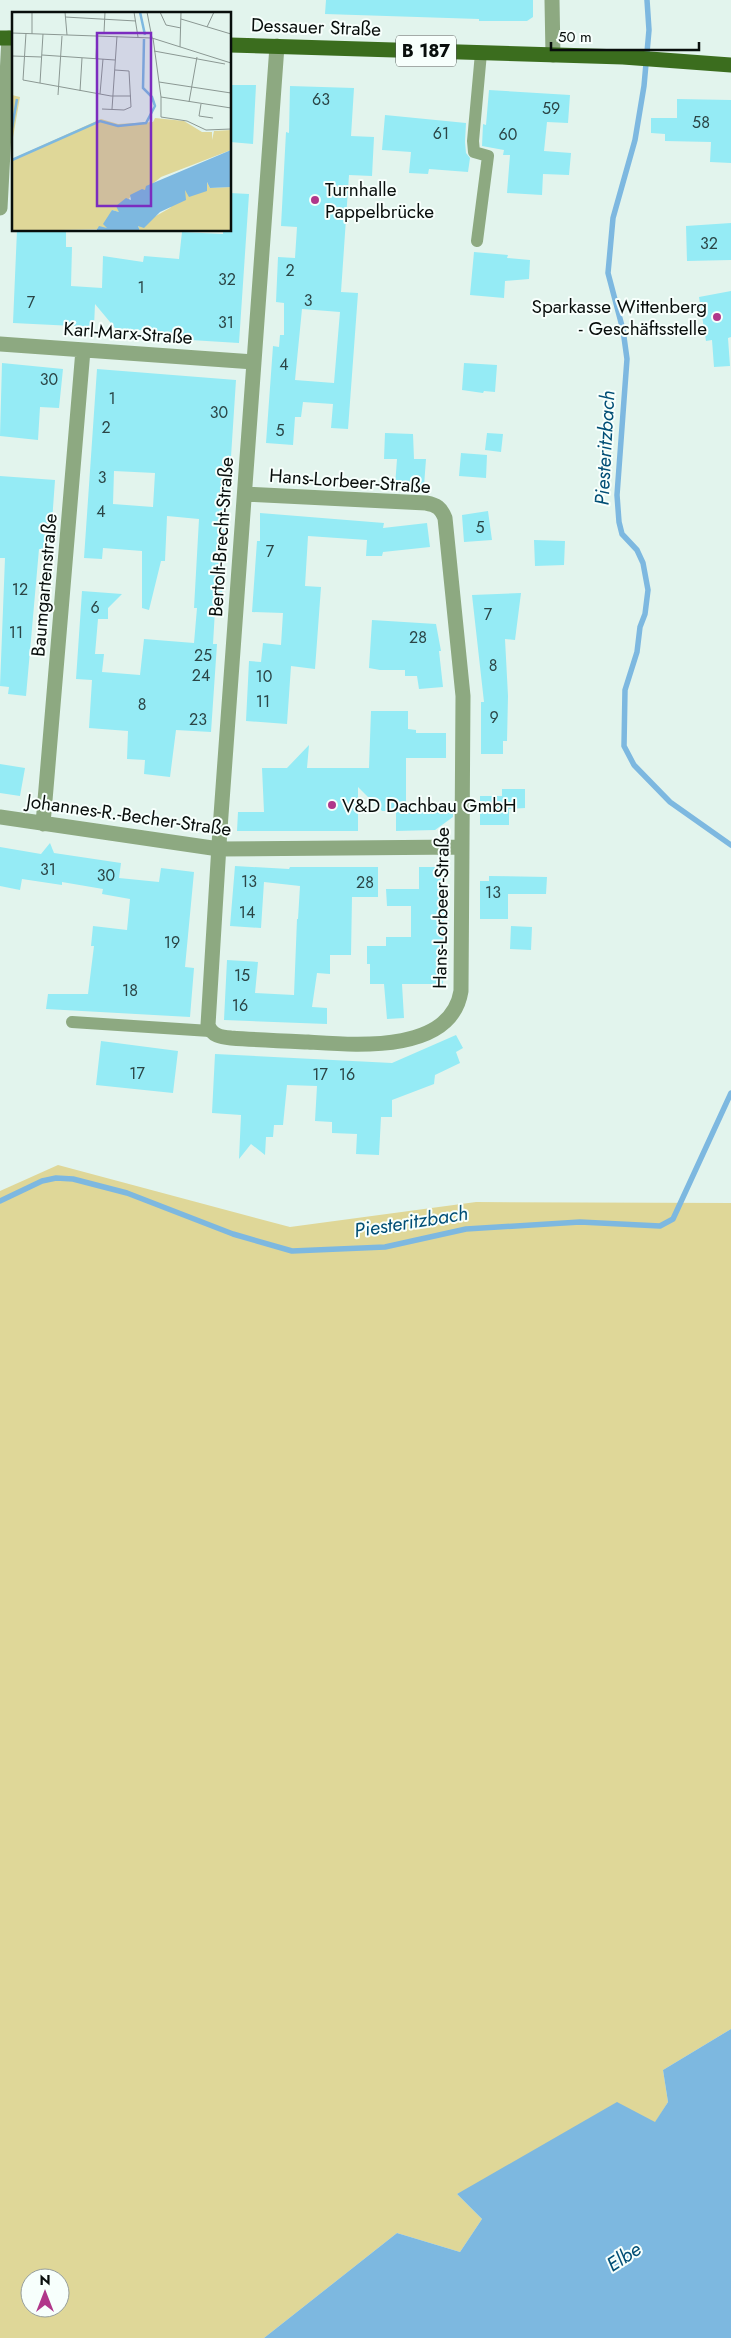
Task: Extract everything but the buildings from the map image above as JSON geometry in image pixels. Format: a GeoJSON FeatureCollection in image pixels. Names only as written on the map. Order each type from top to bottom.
{"type":"FeatureCollection","features":[{"type":"Feature","properties":{"kind":"main road","name":"Dessauer Straße"},"geometry":{"type":"LineString","coordinates":[[231,44],[623,57],[703,61],[731,65]]}},
{"type":"Feature","properties":{"kind":"street"},"geometry":{"type":"LineString","coordinates":[[552,0],[554,55]]}},
{"type":"Feature","properties":{"kind":"street"},"geometry":{"type":"LineString","coordinates":[[0,208],[8,38]]}},
{"type":"Feature","properties":{"kind":"street","name":"Bertolt-Brecht-Straße"},"geometry":{"type":"LineString","coordinates":[[210,1031],[208,1015],[219,849],[276,46]]}},
{"type":"Feature","properties":{"kind":"street","name":"Karl-Marx-Straße"},"geometry":{"type":"LineString","coordinates":[[0,344],[254,362]]}},
{"type":"Feature","properties":{"kind":"street","name":"Baumgartenstraße"},"geometry":{"type":"LineString","coordinates":[[43,824],[83,350]]}},
{"type":"Feature","properties":{"kind":"street","name":"Hans-Lorbeer-Straße"},"geometry":{"type":"LineString","coordinates":[[210,1031],[218,1036],[231,1038],[370,1045],[406,1039],[444,1024],[459,1004],[461,991],[462,672],[442,511],[436,505],[426,503],[244,494]]}},
{"type":"Feature","properties":{"kind":"street","name":"Johannes-R.-Becher-Straße"},"geometry":{"type":"LineString","coordinates":[[0,817],[219,849],[462,847]]}},
{"type":"Feature","properties":{"kind":"lane"},"geometry":{"type":"LineString","coordinates":[[477,241],[488,156],[474,152],[473,141],[481,53]]}},
{"type":"Feature","properties":{"kind":"lane"},"geometry":{"type":"LineString","coordinates":[[72,1022],[210,1031]]}},
{"type":"Feature","properties":{"kind":"shaded area"},"geometry":{"type":"Polygon","coordinates":[[[58,1165],[290,1227],[476,1202],[731,1203],[731,2029],[663,2070],[668,2102],[655,2123],[457,2194],[482,2219],[460,2252],[397,2233],[264,2338],[0,2338],[0,1191],[58,1165]]]}},
{"type":"Feature","properties":{"kind":"water","name":"Elbe"},"geometry":{"type":"Polygon","coordinates":[[[731,2029],[731,2338],[264,2338],[397,2233],[460,2252],[482,2219],[457,2194],[617,2102],[655,2122],[668,2102],[663,2070],[731,2029]]]}},
{"type":"Feature","properties":{"kind":"waterway","name":"Piesteritzbach"},"geometry":{"type":"LineString","coordinates":[[647,0],[649,30],[644,86],[635,140],[613,218],[608,273],[623,330],[627,359],[617,495],[619,522],[622,534],[637,550],[643,563],[648,590],[637,652],[625,690],[624,746],[634,765],[670,802],[731,845]]}},
{"type":"Feature","properties":{"kind":"waterway","name":"Piesteritzbach"},"geometry":{"type":"LineString","coordinates":[[0,1201],[42,1181],[56,1178],[73,1179],[127,1193],[233,1234],[292,1251],[385,1247],[466,1229],[580,1222],[660,1226],[673,1219],[731,1093]]}},
{"type":"Feature","properties":{"kind":"place","name":"Turnhalle Pappelbrücke"},"geometry":{"type":"Point","coordinates":[315,200]}},
{"type":"Feature","properties":{"kind":"place","name":"Sparkasse Wittenberg - Geschäftsstelle"},"geometry":{"type":"Point","coordinates":[717,317]}},
{"type":"Feature","properties":{"kind":"place","name":"V&D Dachbau GmbH"},"geometry":{"type":"Point","coordinates":[332,805]}}]}
